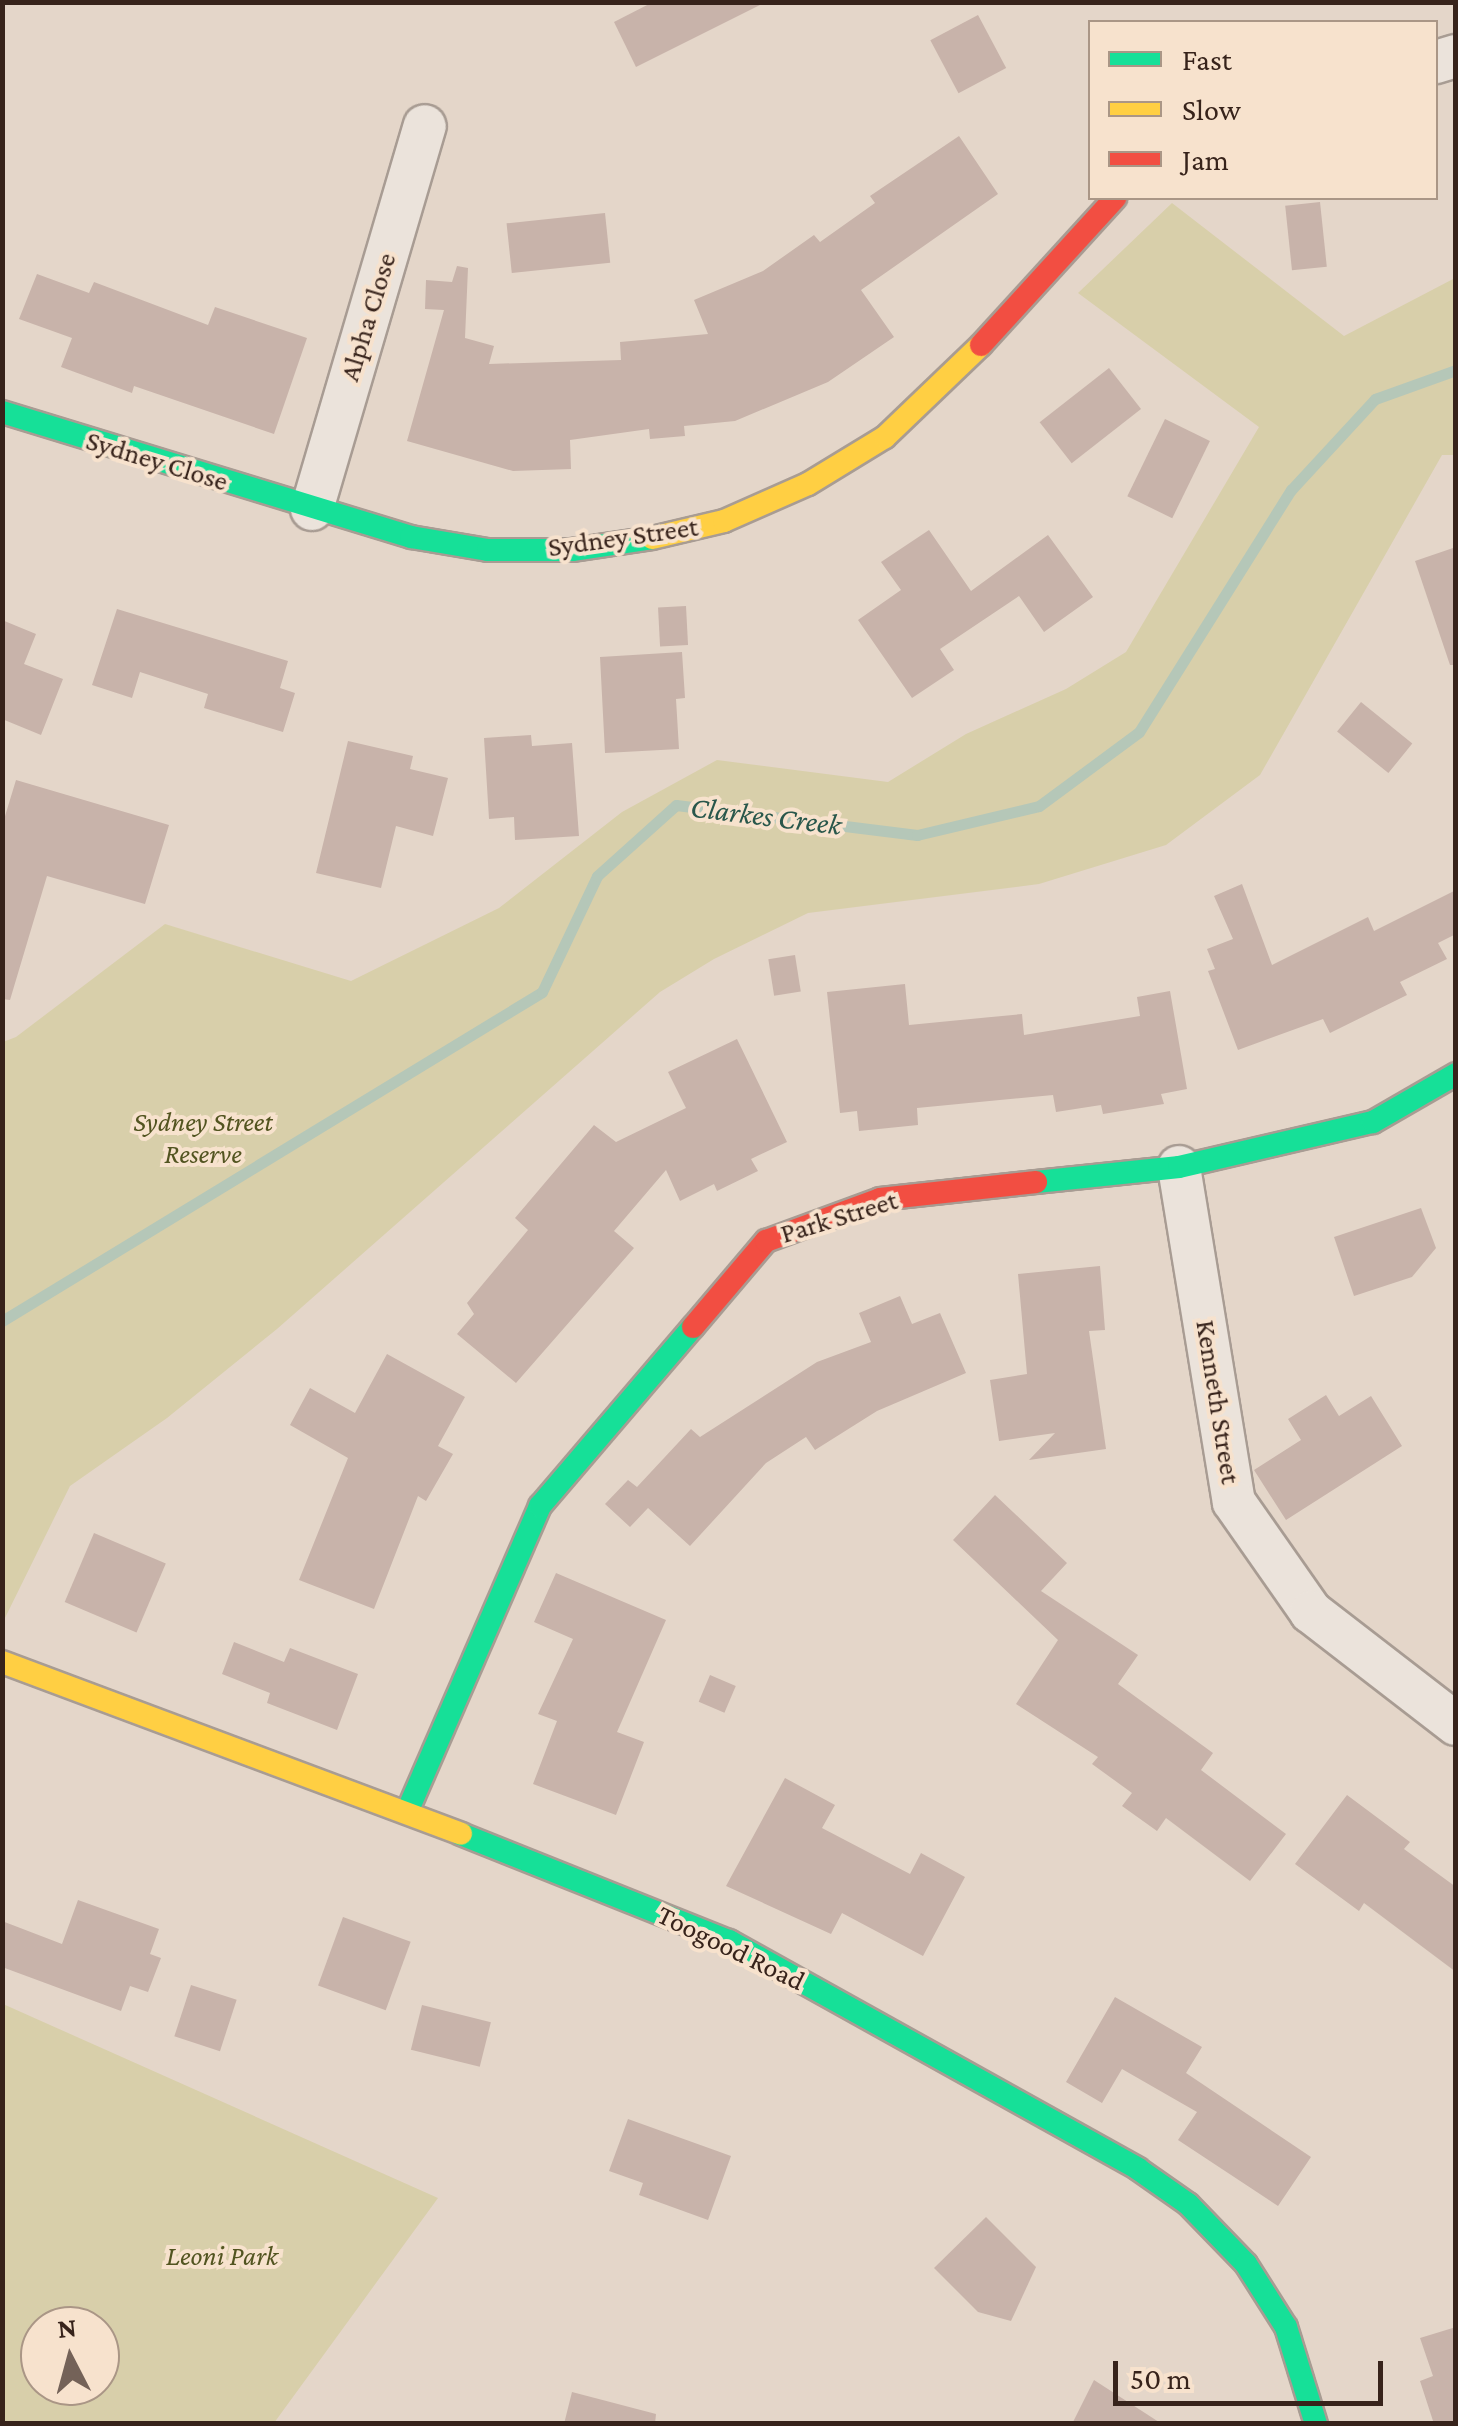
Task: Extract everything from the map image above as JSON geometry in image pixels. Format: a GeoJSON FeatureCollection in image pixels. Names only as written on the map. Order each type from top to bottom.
{"type":"FeatureCollection","features":[{"type":"Feature","properties":{"kind":"street","name":"Alpha Close"},"geometry":{"type":"LineString","coordinates":[[312,509],[425,126]]}},
{"type":"Feature","properties":{"kind":"street","name":"Sydney Street"},"geometry":{"type":"LineString","coordinates":[[312,509],[411,537],[488,550],[572,550],[648,539],[724,521],[808,484],[885,437],[951,378],[1113,200]]}},
{"type":"Feature","properties":{"kind":"street","name":"Sydney Close"},"geometry":{"type":"LineString","coordinates":[[2,412],[312,509]]}},
{"type":"Feature","properties":{"kind":"street","name":"Park Street"},"geometry":{"type":"LineString","coordinates":[[406,1812],[540,1506],[766,1240],[880,1198],[1180,1167],[1373,1122],[1456,1074]]}},
{"type":"Feature","properties":{"kind":"street","name":"Kenneth Street"},"geometry":{"type":"LineString","coordinates":[[1180,1167],[1234,1502],[1310,1612],[1456,1724]]}},
{"type":"Feature","properties":{"kind":"street","name":"Toogood Road"},"geometry":{"type":"LineString","coordinates":[[2,1662],[406,1812],[729,1941],[1138,2169],[1188,2204],[1246,2264],[1286,2327],[1316,2424]]}},
{"type":"Feature","properties":{"kind":"green space","name":"Sydney Street Reserve"},"geometry":{"type":"Polygon","coordinates":[[[1172,203],[1344,336],[1455,278],[1455,455],[1442,455],[1260,775],[1166,845],[1039,884],[808,913],[714,959],[660,992],[277,1329],[167,1418],[70,1486],[3,1622],[3,1042],[16,1037],[165,924],[351,981],[499,908],[622,812],[717,760],[888,782],[966,734],[1066,689],[1126,652],[1259,427],[1078,293],[1172,203]]]}},
{"type":"Feature","properties":{"kind":"green space","name":"Leoni Park"},"geometry":{"type":"Polygon","coordinates":[[[3,2004],[438,2198],[274,2423],[3,2423],[3,2004]]]}},
{"type":"Feature","properties":{"kind":"building"},"geometry":{"type":"Polygon","coordinates":[[[653,2],[766,2],[636,67],[614,22],[653,2]]]}},
{"type":"Feature","properties":{"kind":"building"},"geometry":{"type":"Polygon","coordinates":[[[978,15],[1006,68],[958,93],[930,40],[978,15]]]}},
{"type":"Feature","properties":{"kind":"building"},"geometry":{"type":"Polygon","coordinates":[[[959,136],[998,194],[861,290],[894,337],[828,382],[735,421],[684,426],[685,436],[650,439],[649,429],[570,440],[571,469],[513,471],[407,441],[444,310],[425,309],[426,280],[452,282],[457,266],[468,268],[465,338],[494,346],[489,364],[621,360],[620,342],[708,334],[694,300],[763,271],[814,235],[820,242],[875,203],[870,196],[959,136]]]}},
{"type":"Feature","properties":{"kind":"building"},"geometry":{"type":"Polygon","coordinates":[[[1320,202],[1327,267],[1292,270],[1285,206],[1320,202]]]}},
{"type":"Feature","properties":{"kind":"building"},"geometry":{"type":"Polygon","coordinates":[[[605,213],[610,263],[512,273],[507,223],[605,213]]]}},
{"type":"Feature","properties":{"kind":"building"},"geometry":{"type":"Polygon","coordinates":[[[37,274],[89,293],[94,282],[208,325],[215,307],[307,338],[274,434],[134,386],[132,393],[61,367],[72,338],[19,319],[37,274]]]}},
{"type":"Feature","properties":{"kind":"building"},"geometry":{"type":"Polygon","coordinates":[[[1109,368],[1141,409],[1072,463],[1040,422],[1109,368]]]}},
{"type":"Feature","properties":{"kind":"building"},"geometry":{"type":"Polygon","coordinates":[[[1165,419],[1210,441],[1172,518],[1127,496],[1165,419]]]}},
{"type":"Feature","properties":{"kind":"building"},"geometry":{"type":"Polygon","coordinates":[[[929,530],[971,591],[1048,535],[1093,597],[1044,632],[1019,596],[940,649],[954,670],[912,698],[858,620],[901,590],[881,562],[929,530]]]}},
{"type":"Feature","properties":{"kind":"building"},"geometry":{"type":"Polygon","coordinates":[[[1456,547],[1456,665],[1450,665],[1415,561],[1456,547]]]}},
{"type":"Feature","properties":{"kind":"building"},"geometry":{"type":"Polygon","coordinates":[[[686,606],[688,645],[660,646],[658,607],[686,606]]]}},
{"type":"Feature","properties":{"kind":"building"},"geometry":{"type":"Polygon","coordinates":[[[117,609],[288,661],[280,688],[295,693],[283,732],[204,708],[208,694],[140,672],[132,698],[92,685],[117,609]]]}},
{"type":"Feature","properties":{"kind":"building"},"geometry":{"type":"Polygon","coordinates":[[[2,620],[36,634],[24,664],[63,679],[41,735],[2,719],[2,620]]]}},
{"type":"Feature","properties":{"kind":"building"},"geometry":{"type":"Polygon","coordinates":[[[682,652],[685,698],[676,699],[679,749],[605,753],[600,657],[682,652]]]}},
{"type":"Feature","properties":{"kind":"building"},"geometry":{"type":"Polygon","coordinates":[[[1361,702],[1412,744],[1388,773],[1337,732],[1361,702]]]}},
{"type":"Feature","properties":{"kind":"building"},"geometry":{"type":"Polygon","coordinates":[[[531,735],[532,746],[572,743],[579,836],[515,840],[514,817],[489,819],[484,738],[531,735]]]}},
{"type":"Feature","properties":{"kind":"building"},"geometry":{"type":"Polygon","coordinates":[[[348,741],[413,756],[410,769],[448,778],[433,836],[396,826],[381,888],[316,873],[348,741]]]}},
{"type":"Feature","properties":{"kind":"building"},"geometry":{"type":"Polygon","coordinates":[[[16,780],[169,825],[145,904],[47,876],[10,1000],[2,999],[2,826],[16,780]]]}},
{"type":"Feature","properties":{"kind":"building"},"geometry":{"type":"Polygon","coordinates":[[[1242,884],[1272,965],[1368,917],[1374,931],[1456,890],[1456,934],[1438,943],[1447,959],[1400,982],[1407,995],[1330,1033],[1323,1019],[1238,1050],[1208,971],[1215,969],[1207,949],[1233,939],[1214,896],[1242,884]]]}},
{"type":"Feature","properties":{"kind":"building"},"geometry":{"type":"Polygon","coordinates":[[[795,955],[801,992],[774,996],[768,959],[795,955]]]}},
{"type":"Feature","properties":{"kind":"building"},"geometry":{"type":"Polygon","coordinates":[[[905,984],[909,1025],[1022,1014],[1024,1035],[1140,1016],[1137,997],[1170,991],[1187,1089],[1161,1094],[1164,1104],[1103,1114],[1101,1105],[1056,1112],[1053,1095],[917,1108],[918,1125],[859,1131],[857,1111],[840,1113],[827,992],[905,984]]]}},
{"type":"Feature","properties":{"kind":"building"},"geometry":{"type":"Polygon","coordinates":[[[737,1039],[787,1142],[751,1159],[758,1171],[717,1191],[714,1184],[680,1201],[666,1170],[614,1231],[634,1248],[516,1383],[457,1334],[474,1314],[467,1303],[528,1230],[515,1218],[594,1125],[616,1142],[686,1108],[668,1072],[737,1039]]]}},
{"type":"Feature","properties":{"kind":"building"},"geometry":{"type":"Polygon","coordinates":[[[1421,1208],[1436,1248],[1412,1277],[1354,1296],[1334,1237],[1421,1208]]]}},
{"type":"Feature","properties":{"kind":"building"},"geometry":{"type":"Polygon","coordinates":[[[1100,1266],[1105,1330],[1089,1331],[1106,1449],[1029,1460],[1055,1433],[999,1441],[990,1380],[1027,1374],[1018,1274],[1100,1266]]]}},
{"type":"Feature","properties":{"kind":"building"},"geometry":{"type":"Polygon","coordinates":[[[900,1296],[912,1324],[940,1313],[966,1373],[877,1411],[815,1450],[806,1437],[766,1463],[690,1546],[648,1508],[630,1527],[605,1504],[628,1480],[637,1487],[691,1429],[700,1437],[817,1362],[871,1342],[859,1313],[900,1296]]]}},
{"type":"Feature","properties":{"kind":"building"},"geometry":{"type":"Polygon","coordinates":[[[387,1354],[465,1397],[438,1446],[453,1454],[426,1501],[418,1496],[374,1609],[299,1580],[348,1458],[290,1425],[310,1388],[355,1413],[387,1354]]]}},
{"type":"Feature","properties":{"kind":"building"},"geometry":{"type":"Polygon","coordinates":[[[1326,1395],[1339,1416],[1371,1396],[1402,1446],[1286,1520],[1254,1470],[1301,1440],[1288,1419],[1326,1395]]]}},
{"type":"Feature","properties":{"kind":"building"},"geometry":{"type":"Polygon","coordinates":[[[995,1495],[1067,1563],[1041,1591],[1138,1655],[1118,1684],[1213,1753],[1201,1770],[1286,1834],[1250,1881],[1166,1818],[1157,1831],[1122,1806],[1132,1793],[1092,1764],[1098,1757],[1016,1704],[1058,1640],[953,1540],[995,1495]]]}},
{"type":"Feature","properties":{"kind":"building"},"geometry":{"type":"Polygon","coordinates":[[[94,1533],[166,1563],[136,1633],[65,1602],[94,1533]]]}},
{"type":"Feature","properties":{"kind":"building"},"geometry":{"type":"Polygon","coordinates":[[[556,1573],[666,1620],[617,1732],[644,1742],[616,1815],[533,1784],[557,1721],[538,1714],[573,1639],[534,1622],[556,1573]]]}},
{"type":"Feature","properties":{"kind":"building"},"geometry":{"type":"Polygon","coordinates":[[[234,1642],[284,1662],[290,1648],[358,1674],[337,1730],[267,1703],[270,1693],[222,1674],[234,1642]]]}},
{"type":"Feature","properties":{"kind":"building"},"geometry":{"type":"Polygon","coordinates":[[[710,1675],[736,1686],[724,1713],[699,1702],[710,1675]]]}},
{"type":"Feature","properties":{"kind":"building"},"geometry":{"type":"Polygon","coordinates":[[[785,1778],[835,1805],[822,1828],[910,1874],[921,1853],[965,1877],[923,1956],[842,1913],[831,1934],[726,1886],[785,1778]]]}},
{"type":"Feature","properties":{"kind":"building"},"geometry":{"type":"Polygon","coordinates":[[[1347,1795],[1410,1842],[1404,1849],[1456,1887],[1456,1972],[1364,1903],[1359,1911],[1295,1864],[1347,1795]]]}},
{"type":"Feature","properties":{"kind":"building"},"geometry":{"type":"Polygon","coordinates":[[[78,1900],[159,1929],[150,1954],[161,1958],[148,1992],[130,1986],[121,2011],[2,1967],[2,1921],[62,1944],[78,1900]]]}},
{"type":"Feature","properties":{"kind":"building"},"geometry":{"type":"Polygon","coordinates":[[[343,1917],[411,1942],[386,2010],[318,1986],[343,1917]]]}},
{"type":"Feature","properties":{"kind":"building"},"geometry":{"type":"Polygon","coordinates":[[[191,1985],[237,2000],[220,2051],[174,2036],[191,1985]]]}},
{"type":"Feature","properties":{"kind":"building"},"geometry":{"type":"Polygon","coordinates":[[[1115,1997],[1202,2047],[1186,2073],[1311,2157],[1278,2206],[1178,2140],[1197,2112],[1122,2069],[1102,2103],[1066,2082],[1115,1997]]]}},
{"type":"Feature","properties":{"kind":"building"},"geometry":{"type":"Polygon","coordinates":[[[422,2005],[491,2022],[480,2067],[411,2050],[422,2005]]]}},
{"type":"Feature","properties":{"kind":"building"},"geometry":{"type":"Polygon","coordinates":[[[628,2119],[731,2156],[708,2220],[639,2195],[643,2183],[609,2171],[628,2119]]]}},
{"type":"Feature","properties":{"kind":"building"},"geometry":{"type":"Polygon","coordinates":[[[986,2217],[1036,2267],[1011,2321],[978,2312],[934,2268],[986,2217]]]}},
{"type":"Feature","properties":{"kind":"building"},"geometry":{"type":"Polygon","coordinates":[[[1456,2327],[1456,2424],[1434,2424],[1420,2381],[1433,2376],[1420,2338],[1456,2327]]]}},
{"type":"Feature","properties":{"kind":"building"},"geometry":{"type":"Polygon","coordinates":[[[1094,2380],[1162,2424],[1072,2424],[1094,2380]]]}},
{"type":"Feature","properties":{"kind":"building"},"geometry":{"type":"Polygon","coordinates":[[[572,2392],[656,2414],[655,2424],[564,2424],[572,2392]]]}},
{"type":"Feature","properties":{"kind":"waterway","name":"Clarkes Creek"},"geometry":{"type":"LineString","coordinates":[[2,1321],[542,992],[597,876],[676,805],[917,835],[1039,806],[1139,732],[1291,490],[1375,399],[1456,370]]}},
{"type":"Feature","properties":{"kind":"traffic: fast"},"geometry":{"type":"LineString","coordinates":[[2,412],[411,537],[488,550],[572,550],[652,538]]}},
{"type":"Feature","properties":{"kind":"traffic: fast"},"geometry":{"type":"LineString","coordinates":[[1036,1182],[1179,1167],[1373,1122],[1456,1074]]}},
{"type":"Feature","properties":{"kind":"traffic: fast"},"geometry":{"type":"LineString","coordinates":[[407,1812],[540,1506],[693,1327]]}},
{"type":"Feature","properties":{"kind":"traffic: fast"},"geometry":{"type":"LineString","coordinates":[[461,1834],[729,1941],[1138,2169],[1188,2204],[1246,2264],[1286,2327],[1316,2424]]}},
{"type":"Feature","properties":{"kind":"traffic: slow"},"geometry":{"type":"LineString","coordinates":[[652,538],[724,521],[808,484],[885,437],[981,345]]}},
{"type":"Feature","properties":{"kind":"traffic: slow"},"geometry":{"type":"LineString","coordinates":[[2,1662],[461,1834]]}},
{"type":"Feature","properties":{"kind":"traffic: jam"},"geometry":{"type":"LineString","coordinates":[[981,345],[1113,200]]}},
{"type":"Feature","properties":{"kind":"traffic: jam"},"geometry":{"type":"LineString","coordinates":[[693,1327],[766,1241],[880,1199],[1036,1182]]}}]}
